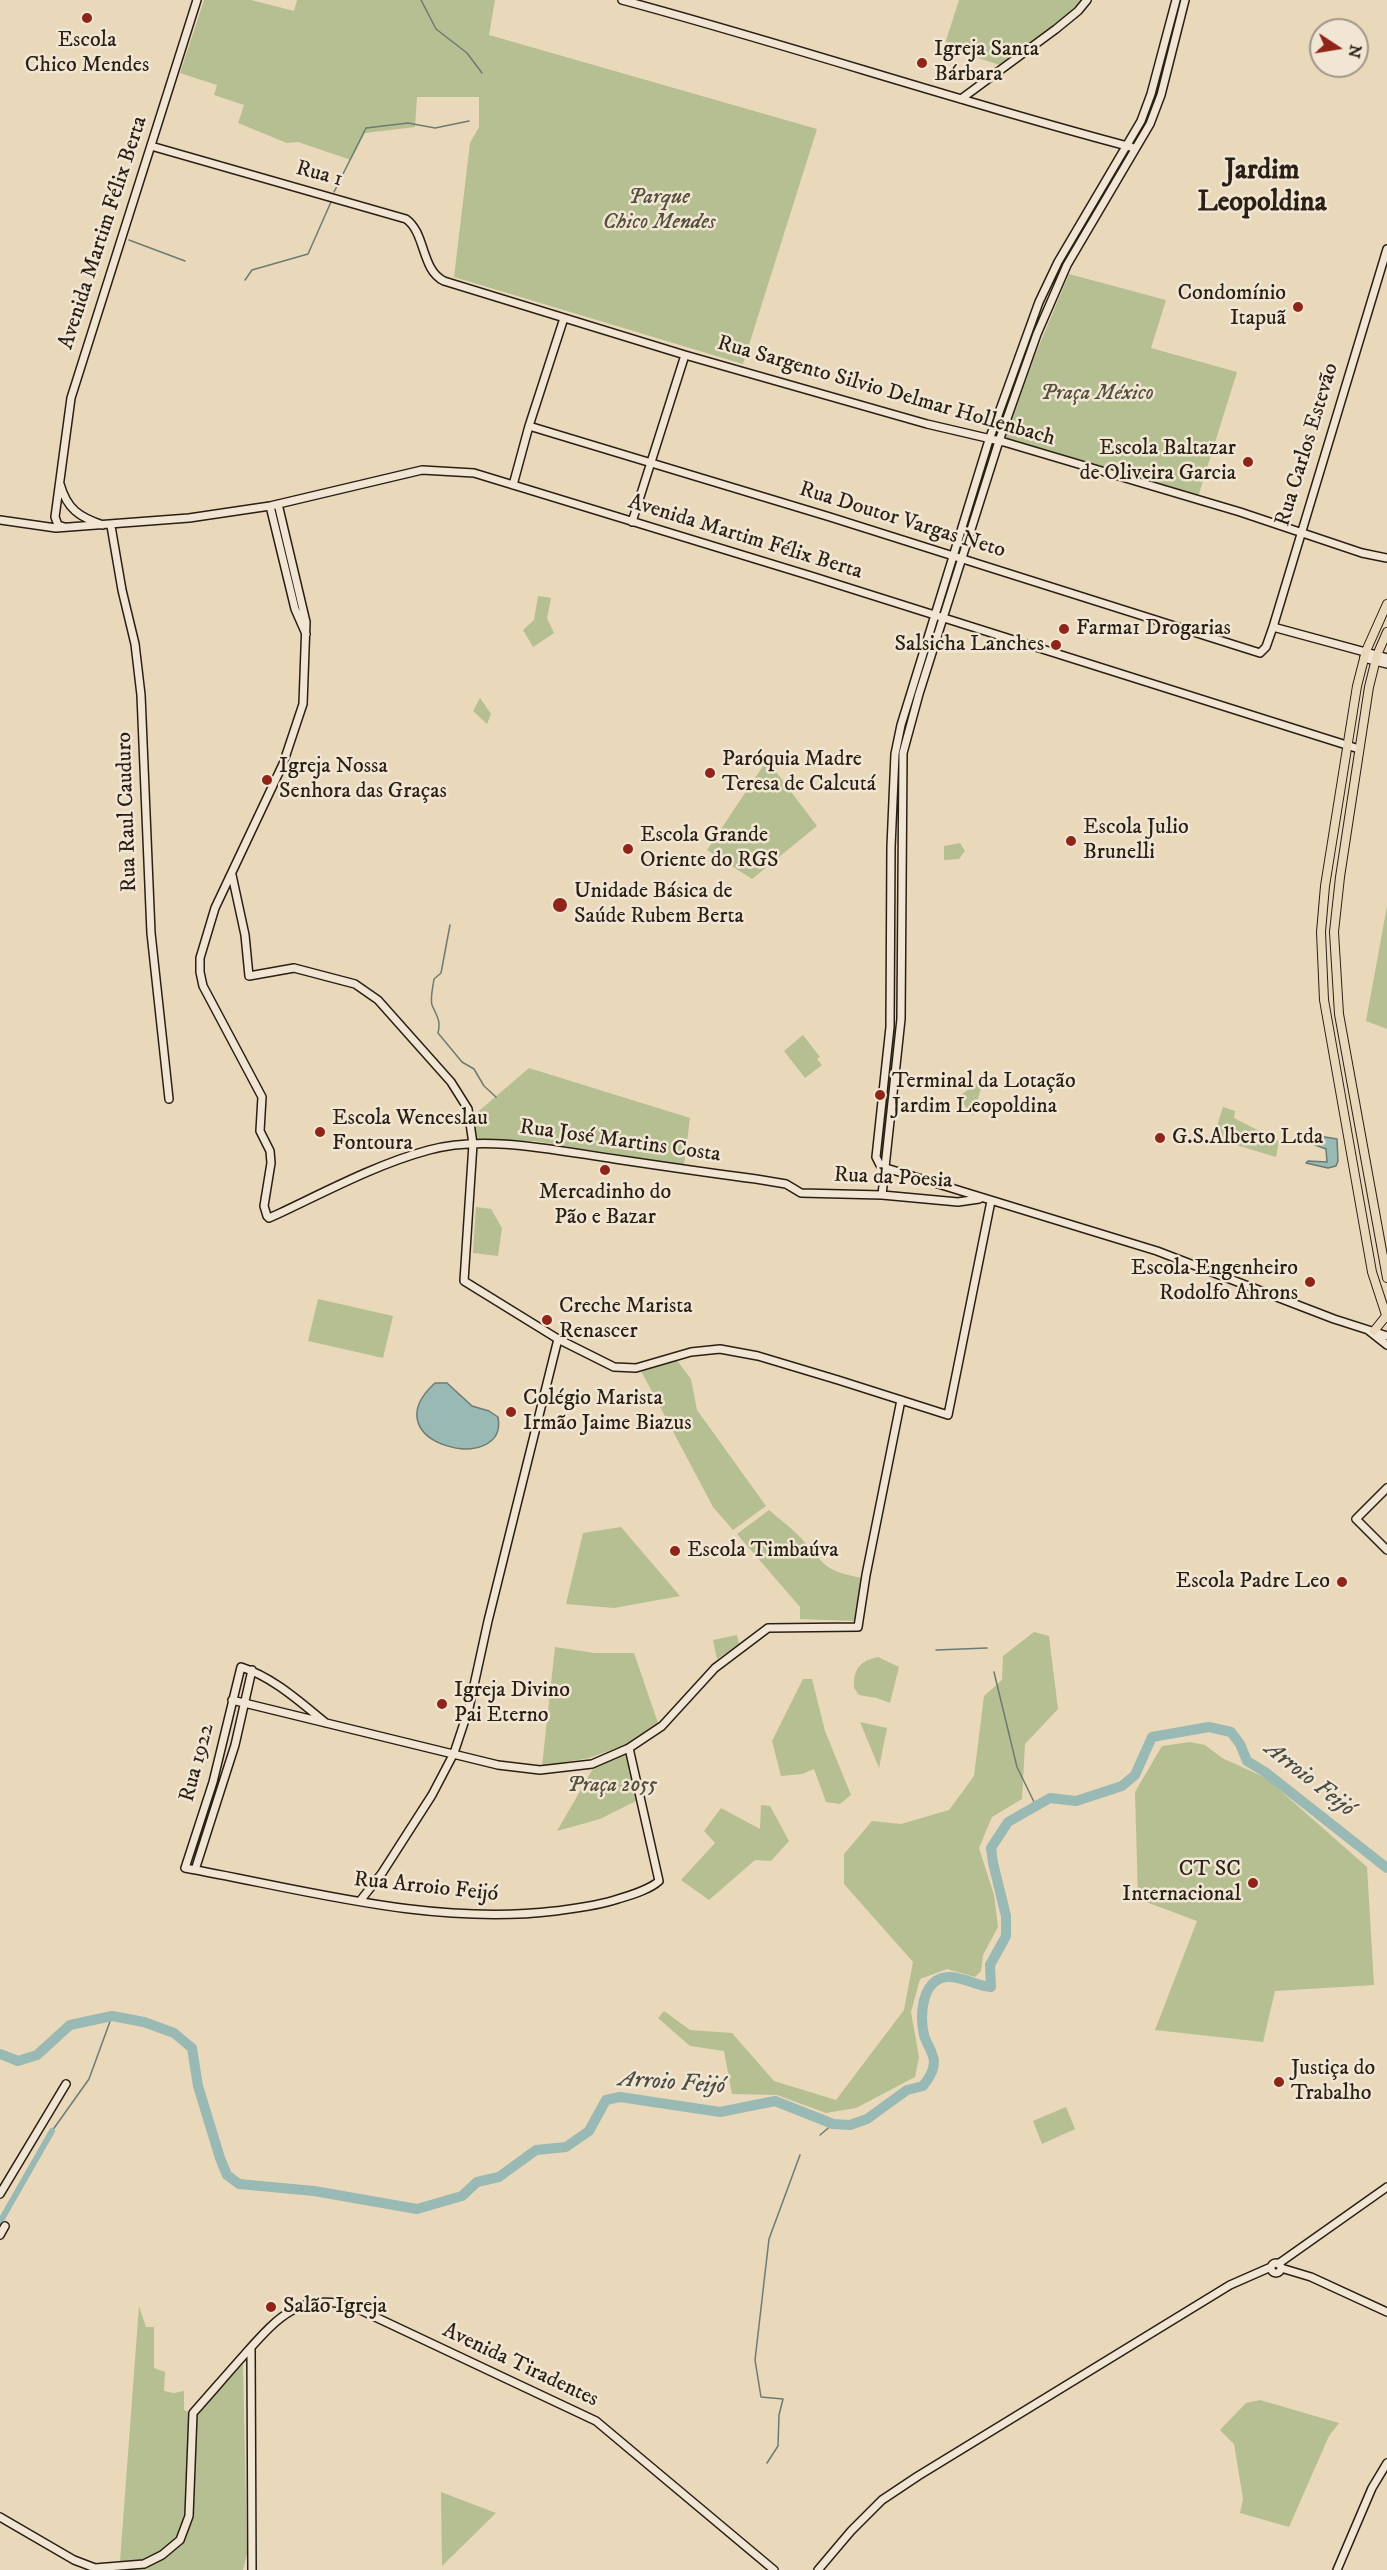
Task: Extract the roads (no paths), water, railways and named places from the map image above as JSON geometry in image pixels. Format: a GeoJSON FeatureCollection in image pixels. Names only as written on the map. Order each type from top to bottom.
{"type":"FeatureCollection","features":[{"type":"Feature","properties":{"kind":"main road"},"geometry":{"type":"LineString","coordinates":[[1371,1330],[1387,1317],[1372,1272],[1324,1000],[1321,932],[1325,886],[1346,746],[1365,655],[1387,604]]}},
{"type":"Feature","properties":{"kind":"main road"},"geometry":{"type":"LineString","coordinates":[[1387,632],[1376,658],[1359,749],[1334,932],[1339,1014],[1387,1278]]}},
{"type":"Feature","properties":{"kind":"street","name":"Avenida Martim Félix Berta"},"geometry":{"type":"LineString","coordinates":[[56,514],[71,398],[197,0]]}},
{"type":"Feature","properties":{"kind":"street"},"geometry":{"type":"LineString","coordinates":[[622,0],[726,28],[962,99],[1136,148]]}},
{"type":"Feature","properties":{"kind":"street"},"geometry":{"type":"LineString","coordinates":[[962,99],[1078,11],[1087,0]]}},
{"type":"Feature","properties":{"kind":"street"},"geometry":{"type":"LineString","coordinates":[[1176,0],[1152,94],[1127,146],[1058,262],[1039,302],[989,440],[911,690],[896,747],[891,847],[890,1027],[876,1158],[880,1165],[886,1168],[1157,1251],[1334,1319],[1387,1336]]}},
{"type":"Feature","properties":{"kind":"street"},"geometry":{"type":"LineString","coordinates":[[882,1195],[902,1019],[903,753],[999,441],[1037,334],[1067,265],[1150,124],[1161,95],[1185,0]]}},
{"type":"Feature","properties":{"kind":"street","name":"Rua 1"},"geometry":{"type":"LineString","coordinates":[[151,146],[406,219],[413,226],[435,274],[444,280]]}},
{"type":"Feature","properties":{"kind":"street","name":"Rua Carlos Estevão"},"geometry":{"type":"LineString","coordinates":[[1263,651],[1273,627],[1387,249]]}},
{"type":"Feature","properties":{"kind":"street","name":"Rua Sargento Silvio Delmar Hollenbach"},"geometry":{"type":"LineString","coordinates":[[444,280],[685,355],[927,424],[999,441],[1302,531],[1362,553],[1387,558]]}},
{"type":"Feature","properties":{"kind":"street"},"geometry":{"type":"LineString","coordinates":[[513,485],[529,426],[564,318]]}},
{"type":"Feature","properties":{"kind":"street"},"geometry":{"type":"LineString","coordinates":[[633,522],[685,355]]}},
{"type":"Feature","properties":{"kind":"street","name":"Rua Doutor Vargas Neto"},"geometry":{"type":"LineString","coordinates":[[529,426],[651,465],[830,517],[1260,653],[1263,651]]}},
{"type":"Feature","properties":{"kind":"street","name":"Avenida Martim Félix Berta"},"geometry":{"type":"LineString","coordinates":[[0,520],[35,526],[84,528],[189,519],[270,506],[422,470],[474,473],[1359,749]]}},
{"type":"Feature","properties":{"kind":"street","name":"Avenida Martim Félix Berta"},"geometry":{"type":"LineString","coordinates":[[59,479],[72,510],[85,519],[109,526]]}},
{"type":"Feature","properties":{"kind":"street"},"geometry":{"type":"LineString","coordinates":[[971,498],[981,501]]}},
{"type":"Feature","properties":{"kind":"street"},"geometry":{"type":"LineString","coordinates":[[278,504],[306,622],[303,704],[284,764],[232,875],[245,935],[249,976],[294,968],[355,984],[378,1000],[451,1082],[468,1109],[473,1144],[464,1281],[558,1339],[604,1364],[625,1369],[707,1349],[732,1350],[838,1380],[948,1415],[987,1199]]}},
{"type":"Feature","properties":{"kind":"street"},"geometry":{"type":"LineString","coordinates":[[270,506],[295,609],[306,634]]}},
{"type":"Feature","properties":{"kind":"street"},"geometry":{"type":"LineString","coordinates":[[35,526],[56,514],[63,507],[72,510],[74,519],[66,526],[57,523],[56,514]]}},
{"type":"Feature","properties":{"kind":"street","name":"Rua Raul Cauduro"},"geometry":{"type":"LineString","coordinates":[[109,526],[135,644],[139,676],[144,744],[151,933],[170,1099]]}},
{"type":"Feature","properties":{"kind":"street"},"geometry":{"type":"LineString","coordinates":[[1273,627],[1376,658],[1387,664]]}},
{"type":"Feature","properties":{"kind":"street"},"geometry":{"type":"LineString","coordinates":[[1376,658],[1387,658]]}},
{"type":"Feature","properties":{"kind":"street"},"geometry":{"type":"LineString","coordinates":[[891,847],[903,847]]}},
{"type":"Feature","properties":{"kind":"street"},"geometry":{"type":"LineString","coordinates":[[891,865],[897,859],[903,862]]}},
{"type":"Feature","properties":{"kind":"street","name":"Rua José Martins Costa"},"geometry":{"type":"LineString","coordinates":[[232,875],[215,908],[203,944],[200,972],[203,986],[262,1097],[260,1131],[270,1150],[271,1163],[264,1206],[269,1218],[362,1174],[431,1149],[473,1144],[514,1145],[756,1179],[781,1183],[801,1193]]}},
{"type":"Feature","properties":{"kind":"street","name":"Rua da Poesia"},"geometry":{"type":"LineString","coordinates":[[801,1193],[882,1195],[958,1202],[987,1199]]}},
{"type":"Feature","properties":{"kind":"street"},"geometry":{"type":"LineString","coordinates":[[1371,1330],[1387,1345]]}},
{"type":"Feature","properties":{"kind":"street"},"geometry":{"type":"LineString","coordinates":[[360,1901],[382,1873],[432,1796],[454,1754],[469,1708],[558,1339]]}},
{"type":"Feature","properties":{"kind":"street"},"geometry":{"type":"LineString","coordinates":[[232,1701],[498,1765],[540,1770],[592,1764],[629,1748],[662,1726],[716,1668],[768,1628],[858,1627],[866,1575],[901,1400]]}},
{"type":"Feature","properties":{"kind":"street"},"geometry":{"type":"LineString","coordinates":[[1387,1488],[1356,1519],[1387,1550]]}},
{"type":"Feature","properties":{"kind":"street","name":"Rua 1922"},"geometry":{"type":"LineString","coordinates":[[185,1868],[213,1782],[241,1667],[252,1670],[224,1785],[195,1870]]}},
{"type":"Feature","properties":{"kind":"street"},"geometry":{"type":"LineString","coordinates":[[252,1670],[279,1686],[326,1723]]}},
{"type":"Feature","properties":{"kind":"street","name":"Rua Arroio Feijó"},"geometry":{"type":"LineString","coordinates":[[185,1868],[360,1901],[474,1914],[521,1915],[594,1906],[636,1893],[659,1881],[629,1748]]}},
{"type":"Feature","properties":{"kind":"street"},"geometry":{"type":"LineString","coordinates":[[0,2194],[66,2084]]}},
{"type":"Feature","properties":{"kind":"street"},"geometry":{"type":"LineString","coordinates":[[818,2570],[851,2531],[882,2500],[1230,2285],[1278,2268],[1387,2187]]}},
{"type":"Feature","properties":{"kind":"street"},"geometry":{"type":"LineString","coordinates":[[0,2235],[5,2226]]}},
{"type":"Feature","properties":{"kind":"street"},"geometry":{"type":"LineString","coordinates":[[1278,2268],[1311,2277],[1387,2312]]}},
{"type":"Feature","properties":{"kind":"street","name":"Avenida Tiradentes"},"geometry":{"type":"LineString","coordinates":[[251,2348],[284,2313],[314,2302],[329,2301],[354,2307],[596,2421],[774,2570]]}},
{"type":"Feature","properties":{"kind":"street"},"geometry":{"type":"LineString","coordinates":[[0,2517],[74,2560],[95,2568],[144,2564],[162,2555],[180,2540],[189,2516],[193,2414],[251,2348]]}},
{"type":"Feature","properties":{"kind":"street"},"geometry":{"type":"LineString","coordinates":[[251,2348],[252,2570]]}},
{"type":"Feature","properties":{"kind":"street"},"geometry":{"type":"LineString","coordinates":[[1337,2570],[1372,2488],[1387,2463]]}},
{"type":"Feature","properties":{"kind":"water"},"geometry":{"type":"Polygon","coordinates":[[[1319,1136],[1337,1139],[1338,1161],[1336,1166],[1328,1168],[1306,1163],[1308,1161],[1327,1162],[1326,1149],[1315,1145],[1319,1136]]]}},
{"type":"Feature","properties":{"kind":"water"},"geometry":{"type":"Polygon","coordinates":[[[435,1383],[447,1383],[472,1406],[489,1411],[498,1417],[496,1435],[483,1446],[465,1449],[446,1445],[428,1436],[418,1422],[419,1404],[435,1383]]]}},
{"type":"Feature","properties":{"kind":"waterway"},"geometry":{"type":"LineString","coordinates":[[421,0],[436,29],[467,53],[482,73]]}},
{"type":"Feature","properties":{"kind":"waterway"},"geometry":{"type":"LineString","coordinates":[[334,192],[366,128],[408,123],[435,128],[469,121]]}},
{"type":"Feature","properties":{"kind":"waterway"},"geometry":{"type":"LineString","coordinates":[[245,280],[252,270],[308,254],[331,202]]}},
{"type":"Feature","properties":{"kind":"waterway"},"geometry":{"type":"LineString","coordinates":[[129,240],[185,261]]}},
{"type":"Feature","properties":{"kind":"waterway"},"geometry":{"type":"LineString","coordinates":[[450,925],[441,973],[434,979],[431,996],[439,1022],[438,1033],[462,1062],[474,1069],[484,1086],[496,1097]]}},
{"type":"Feature","properties":{"kind":"waterway"},"geometry":{"type":"LineString","coordinates":[[936,1650],[987,1648]]}},
{"type":"Feature","properties":{"kind":"waterway"},"geometry":{"type":"LineString","coordinates":[[994,1672],[1017,1767],[1036,1806]]}},
{"type":"Feature","properties":{"kind":"waterway","name":"Arroio Feijó"},"geometry":{"type":"LineString","coordinates":[[0,2054],[18,2061],[37,2055],[70,2025],[112,2016],[144,2022],[174,2033],[192,2048],[198,2086],[220,2158],[227,2175],[239,2184],[314,2191],[417,2209],[462,2196],[477,2182],[499,2177],[536,2150],[566,2147],[589,2131],[606,2100],[620,2097],[720,2112],[775,2101],[833,2124],[850,2125],[867,2119],[907,2090],[923,2086],[932,2071],[934,2061],[925,2038],[922,2017],[928,1989],[941,1978],[951,1977],[991,1987],[990,1965],[1006,1936],[1006,1916],[991,1848],[1008,1822],[1050,1798],[1076,1801],[1122,1786],[1135,1775],[1152,1737],[1209,1727],[1231,1732],[1240,1744],[1247,1761],[1265,1772],[1387,1868]]}},
{"type":"Feature","properties":{"kind":"waterway"},"geometry":{"type":"LineString","coordinates":[[52,2131],[89,2079],[112,2016]]}},
{"type":"Feature","properties":{"kind":"waterway"},"geometry":{"type":"LineString","coordinates":[[820,2135],[833,2124]]}},
{"type":"Feature","properties":{"kind":"waterway","name":"Arroio Feijó"},"geometry":{"type":"LineString","coordinates":[[0,2222],[52,2131]]}},
{"type":"Feature","properties":{"kind":"waterway"},"geometry":{"type":"LineString","coordinates":[[767,2463],[778,2446],[779,2415],[783,2399],[761,2397],[755,2360],[769,2239],[800,2155]]}},
{"type":"Feature","properties":{"kind":"place","name":"Escola Chico Mendes"},"geometry":{"type":"Point","coordinates":[87,18]}},
{"type":"Feature","properties":{"kind":"place","name":"Igreja Santa Bárbara"},"geometry":{"type":"Point","coordinates":[922,63]}},
{"type":"Feature","properties":{"kind":"place","name":"Condomínio Itapuã"},"geometry":{"type":"Point","coordinates":[1298,307]}},
{"type":"Feature","properties":{"kind":"place","name":"Escola Baltazar de Oliveira Garcia"},"geometry":{"type":"Point","coordinates":[1248,462]}},
{"type":"Feature","properties":{"kind":"place","name":"Farma1 Drogarias"},"geometry":{"type":"Point","coordinates":[1064,629]}},
{"type":"Feature","properties":{"kind":"place","name":"Salsicha Lanches"},"geometry":{"type":"Point","coordinates":[1056,645]}},
{"type":"Feature","properties":{"kind":"place","name":"Paróquia Madre Teresa de Calcutá"},"geometry":{"type":"Point","coordinates":[710,773]}},
{"type":"Feature","properties":{"kind":"place","name":"Igreja Nossa Senhora das Graças"},"geometry":{"type":"Point","coordinates":[267,780]}},
{"type":"Feature","properties":{"kind":"place","name":"Escola Julio Brunelli"},"geometry":{"type":"Point","coordinates":[1071,841]}},
{"type":"Feature","properties":{"kind":"place","name":"Escola Grande Oriente do RGS"},"geometry":{"type":"Point","coordinates":[628,849]}},
{"type":"Feature","properties":{"kind":"place","name":"Unidade Básica de Saúde Rubem Berta"},"geometry":{"type":"Point","coordinates":[560,905]}},
{"type":"Feature","properties":{"kind":"place","name":"Terminal da Lotação Jardim Leopoldina"},"geometry":{"type":"Point","coordinates":[880,1095]}},
{"type":"Feature","properties":{"kind":"place","name":"Escola Wenceslau Fontoura"},"geometry":{"type":"Point","coordinates":[320,1132]}},
{"type":"Feature","properties":{"kind":"place","name":"G.S.Alberto Ltda"},"geometry":{"type":"Point","coordinates":[1160,1138]}},
{"type":"Feature","properties":{"kind":"place","name":"Mercadinho do Pão e Bazar"},"geometry":{"type":"Point","coordinates":[605,1170]}},
{"type":"Feature","properties":{"kind":"place","name":"Escola Engenheiro Rodolfo Ahrons"},"geometry":{"type":"Point","coordinates":[1310,1282]}},
{"type":"Feature","properties":{"kind":"place","name":"Creche Marista Renascer"},"geometry":{"type":"Point","coordinates":[547,1320]}},
{"type":"Feature","properties":{"kind":"place","name":"Colégio Marista Irmão Jaime Biazus"},"geometry":{"type":"Point","coordinates":[511,1412]}},
{"type":"Feature","properties":{"kind":"place","name":"Escola Timbaúva"},"geometry":{"type":"Point","coordinates":[675,1551]}},
{"type":"Feature","properties":{"kind":"place","name":"Escola Padre Leo"},"geometry":{"type":"Point","coordinates":[1342,1582]}},
{"type":"Feature","properties":{"kind":"place","name":"Igreja Divino Pai Eterno"},"geometry":{"type":"Point","coordinates":[442,1704]}},
{"type":"Feature","properties":{"kind":"place","name":"CT SC Internacional"},"geometry":{"type":"Point","coordinates":[1253,1883]}},
{"type":"Feature","properties":{"kind":"place","name":"Justiça do Trabalho"},"geometry":{"type":"Point","coordinates":[1279,2082]}},
{"type":"Feature","properties":{"kind":"place","name":"Salão Igreja"},"geometry":{"type":"Point","coordinates":[271,2307]}},
{"type":"Feature","properties":{"kind":"district","name":"Jardim Leopoldina"},"geometry":{"type":"Point","coordinates":[1262,188]}},
{"type":"Feature","properties":{"kind":"park label","name":"Parque Chico Mendes"},"geometry":{"type":"Point","coordinates":[659,210]}},
{"type":"Feature","properties":{"kind":"park label","name":"Praça México"},"geometry":{"type":"Point","coordinates":[1097,394]}},
{"type":"Feature","properties":{"kind":"park label","name":"Praça 2055"},"geometry":{"type":"Point","coordinates":[612,1786]}}]}
